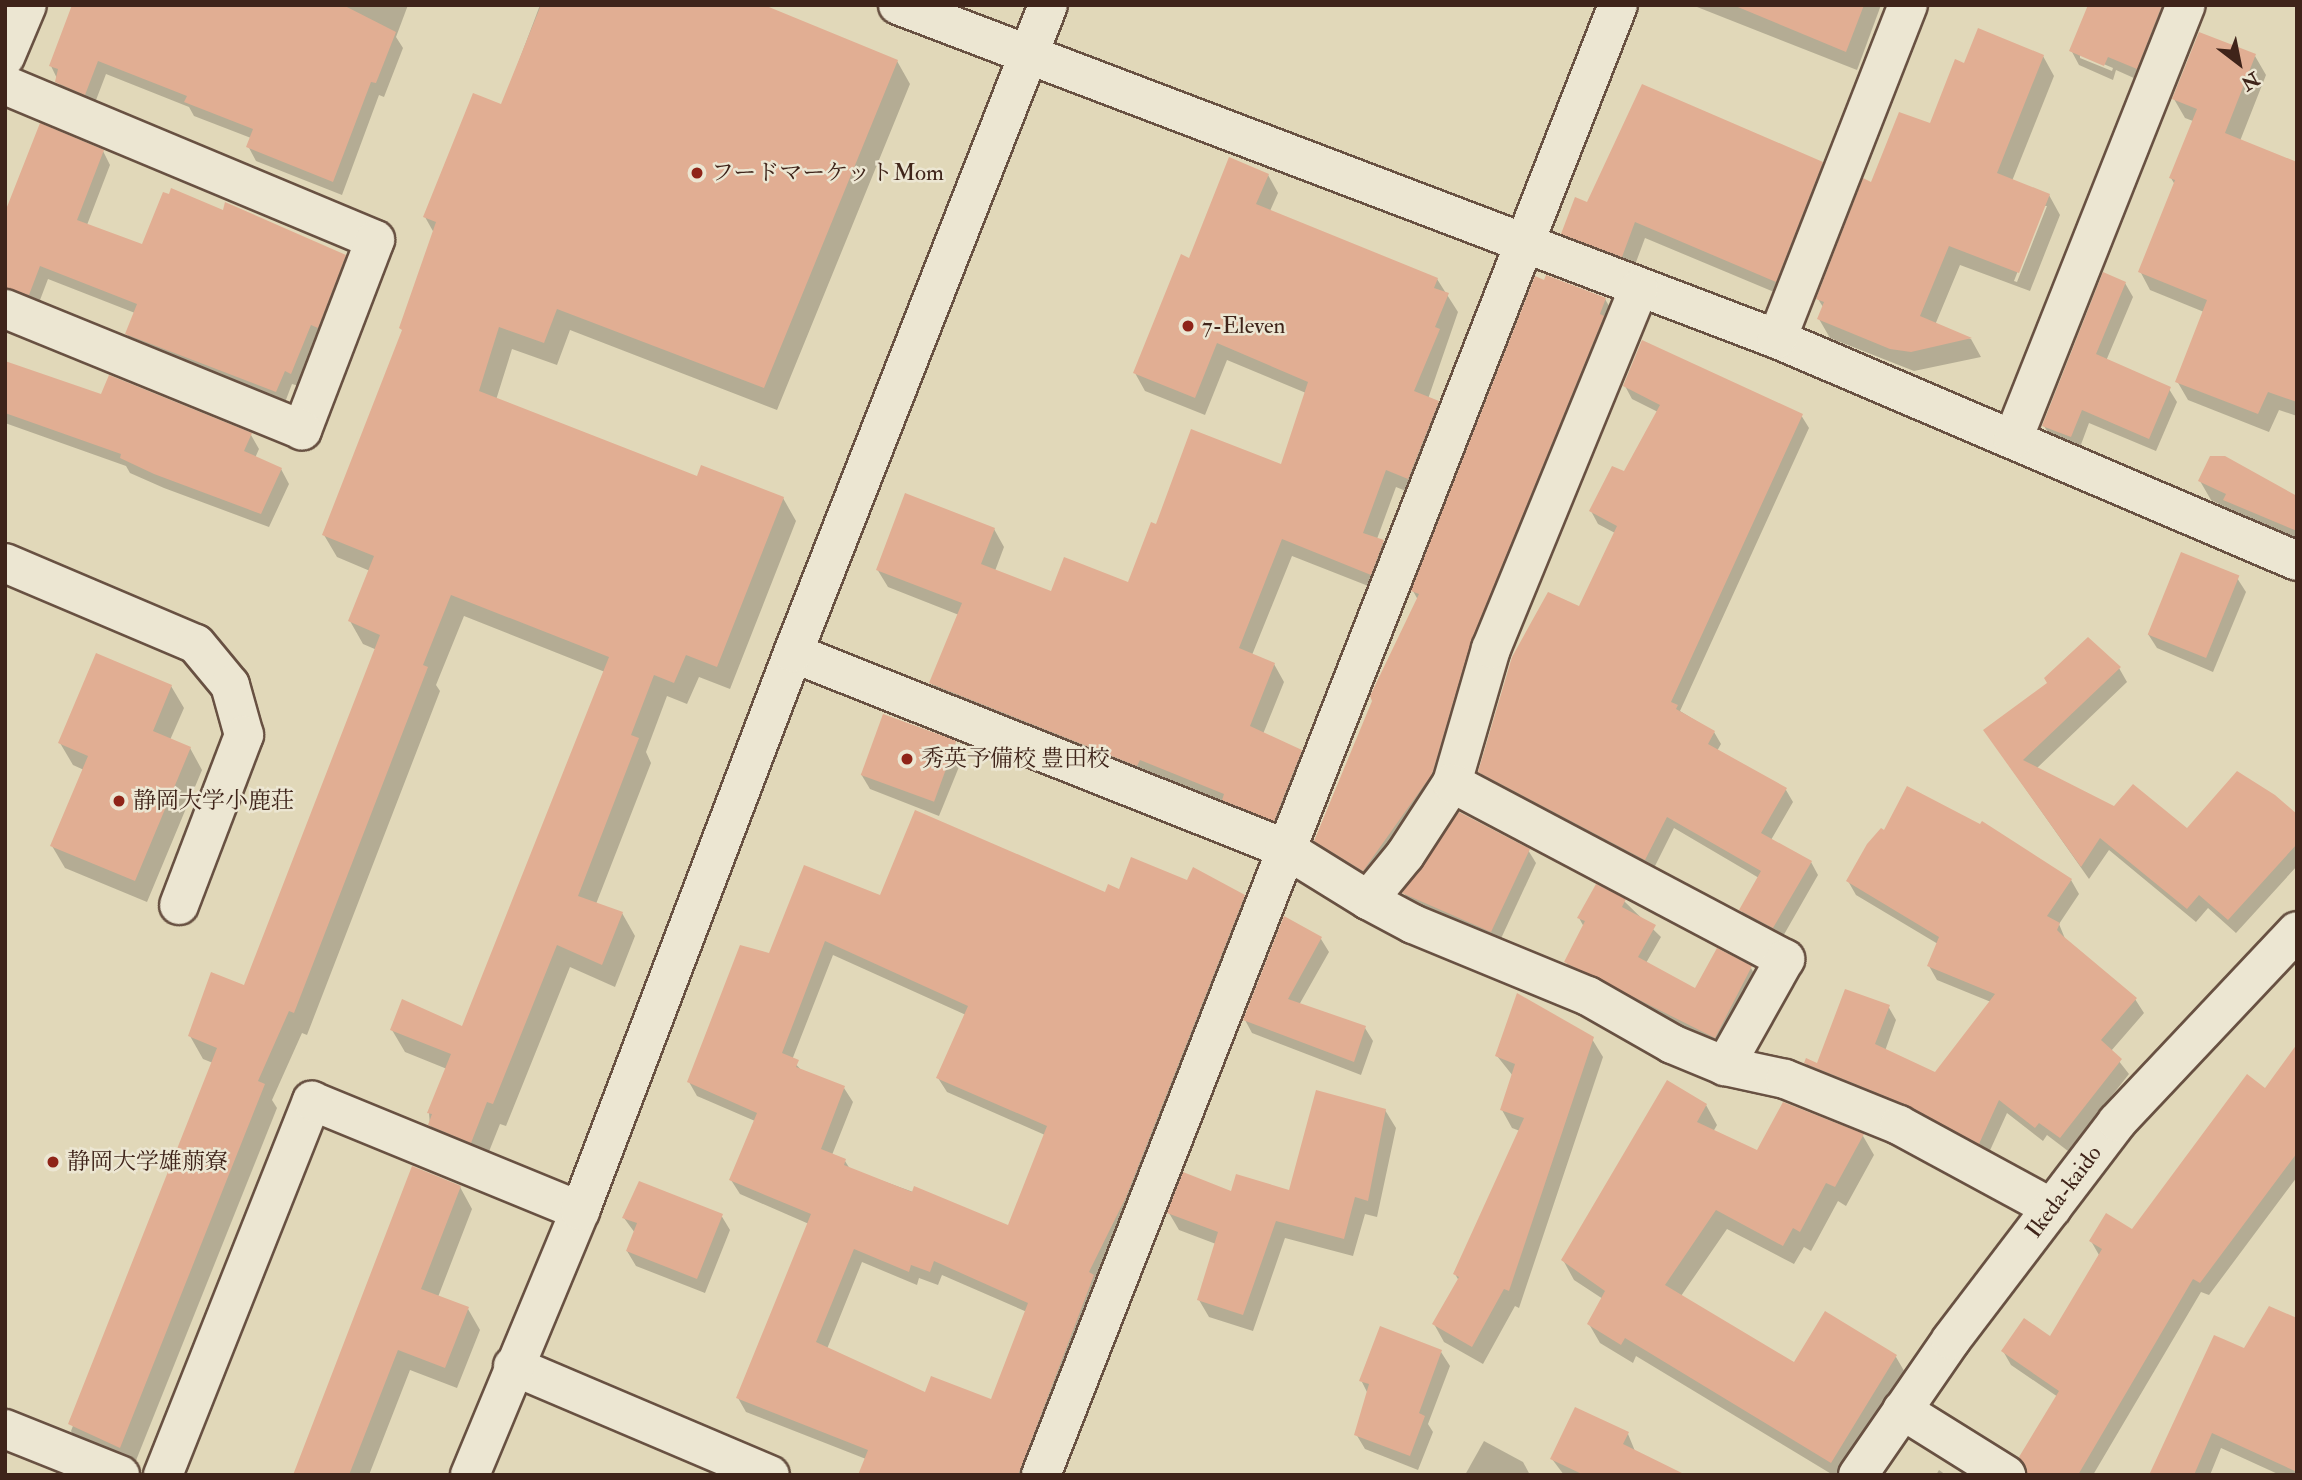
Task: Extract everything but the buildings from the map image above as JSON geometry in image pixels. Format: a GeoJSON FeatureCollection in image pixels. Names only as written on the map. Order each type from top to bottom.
{"type":"FeatureCollection","features":[{"type":"Feature","properties":{"kind":"street"},"geometry":{"type":"LineString","coordinates":[[5,57],[27,5]]}},
{"type":"Feature","properties":{"kind":"street"},"geometry":{"type":"LineString","coordinates":[[898,5],[1527,242],[1639,289],[1777,339],[2297,561]]}},
{"type":"Feature","properties":{"kind":"street"},"geometry":{"type":"LineString","coordinates":[[470,1475],[513,1366],[580,1212],[793,653],[1048,5]]}},
{"type":"Feature","properties":{"kind":"street"},"geometry":{"type":"LineString","coordinates":[[1041,1475],[1284,848],[1527,242],[1618,5]]}},
{"type":"Feature","properties":{"kind":"street"},"geometry":{"type":"LineString","coordinates":[[1777,339],[1908,5]]}},
{"type":"Feature","properties":{"kind":"street"},"geometry":{"type":"LineString","coordinates":[[2013,439],[2186,5]]}},
{"type":"Feature","properties":{"kind":"street"},"geometry":{"type":"LineString","coordinates":[[5,85],[375,240],[302,430],[5,309]]}},
{"type":"Feature","properties":{"kind":"street"},"geometry":{"type":"LineString","coordinates":[[1368,900],[1405,855],[1452,783],[1491,649],[1639,289]]}},
{"type":"Feature","properties":{"kind":"street"},"geometry":{"type":"LineString","coordinates":[[5,563],[196,644],[230,685],[244,734],[179,905]]}},
{"type":"Feature","properties":{"kind":"street"},"geometry":{"type":"LineString","coordinates":[[793,653],[1284,848],[1368,900],[1413,924],[1588,996],[1672,1044],[1725,1066],[1785,1079],[1899,1125],[2052,1208]]}},
{"type":"Feature","properties":{"kind":"street"},"geometry":{"type":"LineString","coordinates":[[1452,783],[1785,959],[1725,1066]]}},
{"type":"Feature","properties":{"kind":"street","name":"Ikeda-kaido"},"geometry":{"type":"LineString","coordinates":[[1858,1475],[1902,1410],[2117,1122],[2297,931]]}},
{"type":"Feature","properties":{"kind":"street"},"geometry":{"type":"LineString","coordinates":[[163,1475],[312,1101],[580,1212]]}},
{"type":"Feature","properties":{"kind":"street"},"geometry":{"type":"LineString","coordinates":[[513,1366],[770,1475]]}},
{"type":"Feature","properties":{"kind":"street"},"geometry":{"type":"LineString","coordinates":[[1902,1410],[2006,1475]]}},
{"type":"Feature","properties":{"kind":"street"},"geometry":{"type":"LineString","coordinates":[[5,1429],[120,1475]]}},
{"type":"Feature","properties":{"kind":"place","name":"フードマーケットMom"},"geometry":{"type":"Point","coordinates":[697,173]}},
{"type":"Feature","properties":{"kind":"place","name":"7-Eleven"},"geometry":{"type":"Point","coordinates":[1188,326]}},
{"type":"Feature","properties":{"kind":"place","name":"秀英予備校 豊田校"},"geometry":{"type":"Point","coordinates":[907,759]}},
{"type":"Feature","properties":{"kind":"place","name":"静岡大学小鹿荘"},"geometry":{"type":"Point","coordinates":[119,801]}},
{"type":"Feature","properties":{"kind":"place","name":"静岡大学雄萠寮"},"geometry":{"type":"Point","coordinates":[53,1162]}}]}
